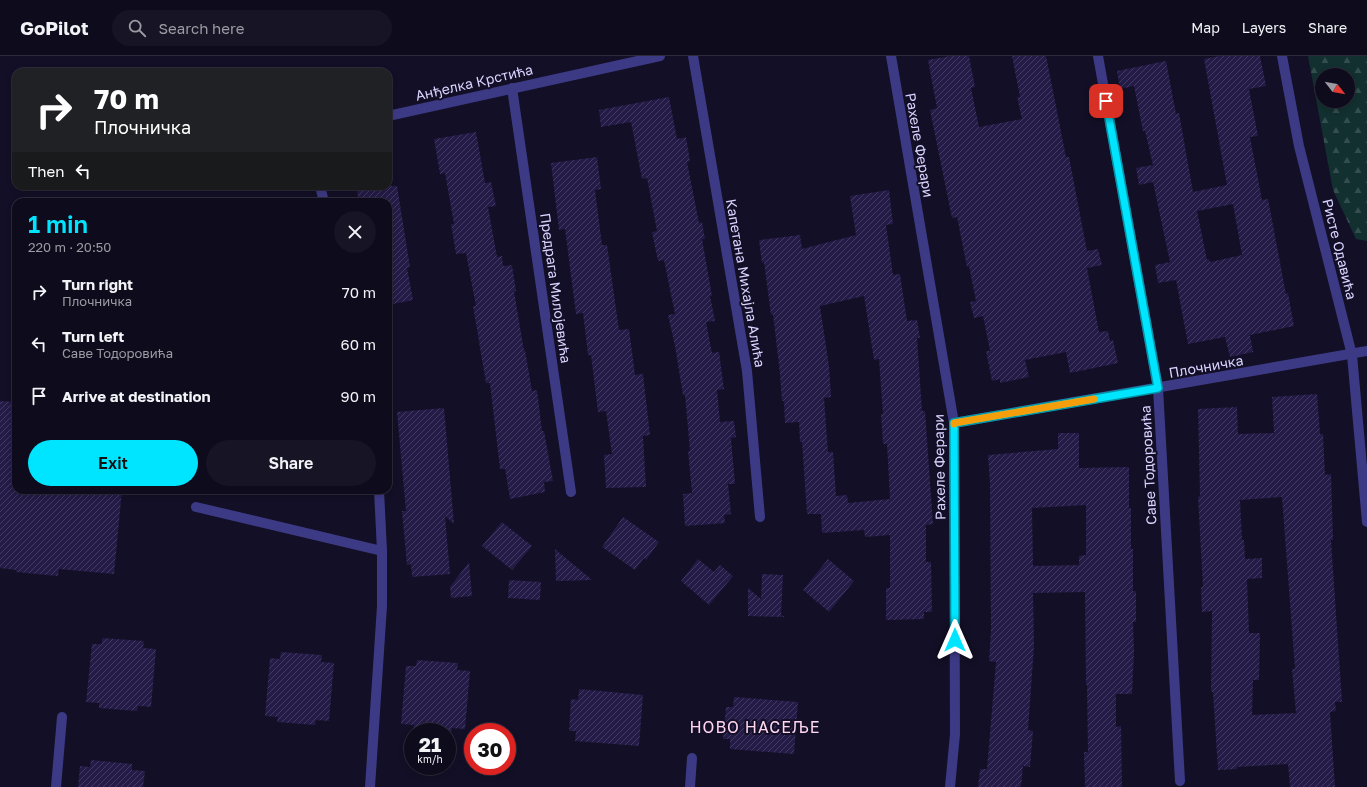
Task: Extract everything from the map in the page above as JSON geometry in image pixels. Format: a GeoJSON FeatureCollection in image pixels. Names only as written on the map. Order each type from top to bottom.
{"type":"FeatureCollection","features":[{"type":"Feature","properties":{"kind":"street","name":"Анђелка Крстића"},"geometry":{"type":"LineString","coordinates":[[392,115],[660,56]]}},
{"type":"Feature","properties":{"kind":"street","name":"Капетана Михајла Алића"},"geometry":{"type":"LineString","coordinates":[[693,56],[747,371],[760,517]]}},
{"type":"Feature","properties":{"kind":"street","name":"Рахеле Ферари"},"geometry":{"type":"LineString","coordinates":[[891,56],[954,423],[955,734],[950,787]]}},
{"type":"Feature","properties":{"kind":"street","name":"Саве Тодоровића"},"geometry":{"type":"LineString","coordinates":[[1098,56],[1158,388],[1180,781]]}},
{"type":"Feature","properties":{"kind":"street","name":"Ристе Одавића"},"geometry":{"type":"LineString","coordinates":[[1282,56],[1299,146],[1352,355],[1367,522]]}},
{"type":"Feature","properties":{"kind":"street","name":"Предрага Милојевића"},"geometry":{"type":"LineString","coordinates":[[512,88],[572,492]]}},
{"type":"Feature","properties":{"kind":"street","name":"Плочничка"},"geometry":{"type":"LineString","coordinates":[[954,423],[1352,355],[1367,351]]}},
{"type":"Feature","properties":{"kind":"street"},"geometry":{"type":"LineString","coordinates":[[370,787],[382,606],[382,551],[379,494]]}},
{"type":"Feature","properties":{"kind":"street"},"geometry":{"type":"LineString","coordinates":[[196,507],[382,551]]}},
{"type":"Feature","properties":{"kind":"street"},"geometry":{"type":"LineString","coordinates":[[56,787],[62,717]]}},
{"type":"Feature","properties":{"kind":"street"},"geometry":{"type":"LineString","coordinates":[[690,787],[692,758]]}},
{"type":"Feature","properties":{"kind":"green space"},"geometry":{"type":"Polygon","coordinates":[[[1308,56],[1367,56],[1367,241],[1356,239],[1333,190],[1318,108],[1355,108],[1355,68],[1315,68],[1315,94],[1308,56]]]}},
{"type":"Feature","properties":{"kind":"building"},"geometry":{"type":"Polygon","coordinates":[[[950,56],[969,56],[975,87],[971,88],[979,127],[1022,119],[1017,97],[1020,97],[1012,56],[1046,56],[1066,157],[1069,157],[1087,251],[1098,249],[1102,265],[1087,268],[1099,332],[1108,331],[1110,341],[1113,340],[1118,363],[1070,373],[1066,352],[1025,360],[1029,377],[1000,383],[1000,379],[992,381],[986,351],[990,351],[983,316],[974,318],[970,302],[976,301],[969,266],[967,267],[957,217],[952,218],[930,110],[937,108],[928,60],[950,56]]]}},
{"type":"Feature","properties":{"kind":"building"},"geometry":{"type":"Polygon","coordinates":[[[1220,56],[1260,56],[1266,86],[1249,89],[1258,136],[1250,137],[1262,200],[1268,199],[1286,294],[1288,293],[1294,326],[1250,335],[1253,352],[1230,357],[1225,337],[1188,344],[1176,280],[1158,283],[1155,265],[1170,262],[1153,182],[1139,185],[1136,168],[1153,165],[1145,131],[1143,131],[1134,86],[1120,89],[1117,71],[1166,61],[1176,114],[1179,113],[1193,192],[1227,185],[1204,59],[1220,56]],[[1233,204],[1197,211],[1207,260],[1209,259],[1210,262],[1242,255],[1233,204]]]}},
{"type":"Feature","properties":{"kind":"building"},"geometry":{"type":"Polygon","coordinates":[[[669,97],[677,139],[686,137],[690,161],[687,162],[699,223],[702,222],[705,239],[702,239],[715,321],[706,322],[712,353],[719,352],[724,389],[717,390],[720,422],[734,421],[736,437],[731,438],[735,484],[728,484],[731,514],[724,515],[725,523],[685,526],[683,494],[692,493],[685,395],[683,395],[668,315],[675,314],[664,260],[658,261],[652,232],[657,231],[647,178],[642,179],[631,122],[601,127],[599,110],[669,97]]]}},
{"type":"Feature","properties":{"kind":"building"},"geometry":{"type":"Polygon","coordinates":[[[476,132],[485,183],[491,182],[496,206],[488,207],[497,257],[502,256],[503,266],[512,265],[516,291],[514,291],[524,351],[525,350],[532,391],[537,390],[542,431],[544,431],[553,481],[544,482],[545,492],[510,499],[505,469],[500,469],[490,383],[486,383],[473,306],[476,306],[466,253],[456,254],[451,224],[454,224],[445,173],[440,174],[434,139],[476,132]]]}},
{"type":"Feature","properties":{"kind":"building"},"geometry":{"type":"Polygon","coordinates":[[[597,157],[601,189],[595,190],[602,245],[607,245],[619,330],[629,329],[635,375],[643,374],[650,435],[643,436],[646,487],[606,488],[604,455],[612,454],[606,411],[598,412],[591,355],[588,355],[583,313],[576,314],[565,229],[559,230],[551,163],[597,157]]]}},
{"type":"Feature","properties":{"kind":"building"},"geometry":{"type":"Polygon","coordinates":[[[392,186],[397,186],[410,267],[407,268],[413,300],[392,304],[392,198],[358,198],[357,190],[392,190],[392,186]]]}},
{"type":"Feature","properties":{"kind":"building"},"geometry":{"type":"Polygon","coordinates":[[[889,190],[893,224],[886,225],[893,275],[900,274],[907,321],[917,320],[920,338],[917,338],[922,411],[925,411],[933,524],[926,525],[926,562],[931,562],[932,612],[924,612],[924,619],[886,620],[886,588],[890,588],[890,535],[865,537],[864,530],[822,533],[821,514],[807,514],[802,442],[800,442],[799,422],[785,423],[784,401],[782,401],[773,314],[771,315],[764,262],[762,263],[759,240],[800,235],[802,249],[856,235],[850,196],[889,190]],[[864,296],[820,306],[829,366],[831,397],[824,398],[828,452],[833,452],[836,496],[847,495],[848,503],[890,499],[887,444],[883,444],[881,414],[883,414],[879,359],[874,360],[864,296]]]}},
{"type":"Feature","properties":{"kind":"building"},"geometry":{"type":"Polygon","coordinates":[[[1317,394],[1320,434],[1323,434],[1325,475],[1331,474],[1333,540],[1331,540],[1342,702],[1335,702],[1336,711],[1330,712],[1335,787],[1290,787],[1288,764],[1237,767],[1237,769],[1218,770],[1213,692],[1211,692],[1212,611],[1202,612],[1201,587],[1203,587],[1198,497],[1200,496],[1198,409],[1237,407],[1238,434],[1274,433],[1272,397],[1317,394]],[[1282,497],[1240,500],[1242,540],[1244,540],[1245,559],[1262,558],[1262,578],[1247,579],[1249,633],[1260,633],[1259,680],[1253,680],[1252,715],[1296,713],[1292,669],[1295,669],[1282,497]]]}},
{"type":"Feature","properties":{"kind":"building"},"geometry":{"type":"Polygon","coordinates":[[[0,401],[12,402],[12,494],[122,494],[114,574],[59,569],[58,576],[16,572],[16,570],[0,568],[0,401]]]}},
{"type":"Feature","properties":{"kind":"building"},"geometry":{"type":"Polygon","coordinates":[[[444,408],[454,524],[445,516],[450,574],[412,577],[411,564],[407,565],[402,511],[406,511],[397,412],[444,408]]]}},
{"type":"Feature","properties":{"kind":"building"},"geometry":{"type":"Polygon","coordinates":[[[1058,433],[1079,433],[1079,468],[1129,467],[1129,508],[1131,508],[1131,549],[1133,549],[1133,591],[1136,591],[1136,622],[1133,622],[1134,651],[1132,694],[1116,694],[1116,727],[1121,726],[1122,787],[1085,787],[1084,752],[1088,752],[1085,592],[1033,593],[1034,646],[1028,730],[1033,731],[1030,767],[1023,766],[1021,787],[978,787],[980,769],[987,769],[996,662],[989,661],[991,631],[990,484],[988,455],[1058,449],[1058,433]],[[1086,505],[1032,508],[1033,566],[1079,565],[1079,556],[1086,555],[1086,505]]]}},
{"type":"Feature","properties":{"kind":"building"},"geometry":{"type":"Polygon","coordinates":[[[623,517],[659,542],[646,560],[644,558],[635,570],[602,547],[623,517]]]}},
{"type":"Feature","properties":{"kind":"building"},"geometry":{"type":"Polygon","coordinates":[[[502,522],[532,546],[512,570],[482,546],[502,522]]]}},
{"type":"Feature","properties":{"kind":"building"},"geometry":{"type":"Polygon","coordinates":[[[555,549],[592,580],[556,581],[555,549]]]}},
{"type":"Feature","properties":{"kind":"building"},"geometry":{"type":"Polygon","coordinates":[[[698,559],[714,572],[720,565],[733,576],[709,605],[681,581],[698,559]]]}},
{"type":"Feature","properties":{"kind":"building"},"geometry":{"type":"Polygon","coordinates":[[[828,559],[854,581],[829,612],[803,590],[828,559]]]}},
{"type":"Feature","properties":{"kind":"building"},"geometry":{"type":"Polygon","coordinates":[[[469,562],[472,596],[451,598],[450,587],[469,562]]]}},
{"type":"Feature","properties":{"kind":"building"},"geometry":{"type":"Polygon","coordinates":[[[762,574],[783,575],[781,615],[785,617],[748,616],[748,588],[761,599],[762,574]]]}},
{"type":"Feature","properties":{"kind":"building"},"geometry":{"type":"Polygon","coordinates":[[[509,580],[541,582],[540,600],[508,598],[509,580]]]}},
{"type":"Feature","properties":{"kind":"building"},"geometry":{"type":"Polygon","coordinates":[[[102,638],[144,641],[143,648],[156,649],[151,707],[138,706],[137,711],[99,708],[99,703],[86,702],[92,644],[102,644],[102,638]]]}},
{"type":"Feature","properties":{"kind":"building"},"geometry":{"type":"Polygon","coordinates":[[[281,652],[322,655],[321,662],[334,663],[329,721],[316,720],[315,725],[277,722],[278,717],[265,716],[270,658],[280,659],[281,652]]]}},
{"type":"Feature","properties":{"kind":"building"},"geometry":{"type":"Polygon","coordinates":[[[417,660],[458,663],[457,670],[470,671],[464,729],[456,728],[456,723],[401,724],[406,666],[416,666],[417,660]]]}},
{"type":"Feature","properties":{"kind":"building"},"geometry":{"type":"Polygon","coordinates":[[[579,689],[643,695],[639,746],[575,741],[576,731],[569,731],[571,699],[578,700],[579,689]]]}},
{"type":"Feature","properties":{"kind":"building"},"geometry":{"type":"Polygon","coordinates":[[[734,697],[798,702],[794,754],[730,749],[730,739],[723,739],[726,707],[733,707],[734,697]]]}},
{"type":"Feature","properties":{"kind":"building"},"geometry":{"type":"Polygon","coordinates":[[[91,760],[132,764],[132,770],[145,771],[143,787],[78,787],[80,766],[90,767],[91,760]]]}},
{"type":"Feature","properties":{"kind":"slow traffic"},"geometry":{"type":"LineString","coordinates":[[954,424],[1094,399]]}},
{"type":"Feature","properties":{"kind":"district","name":"НОВО НАСЕЉЕ"},"geometry":{"type":"Point","coordinates":[755,727]}},
{"type":"Feature","properties":{"kind":"route"},"geometry":{"type":"LineString","coordinates":[[955,640],[954,423],[1158,388],[1106,101]]}}]}
